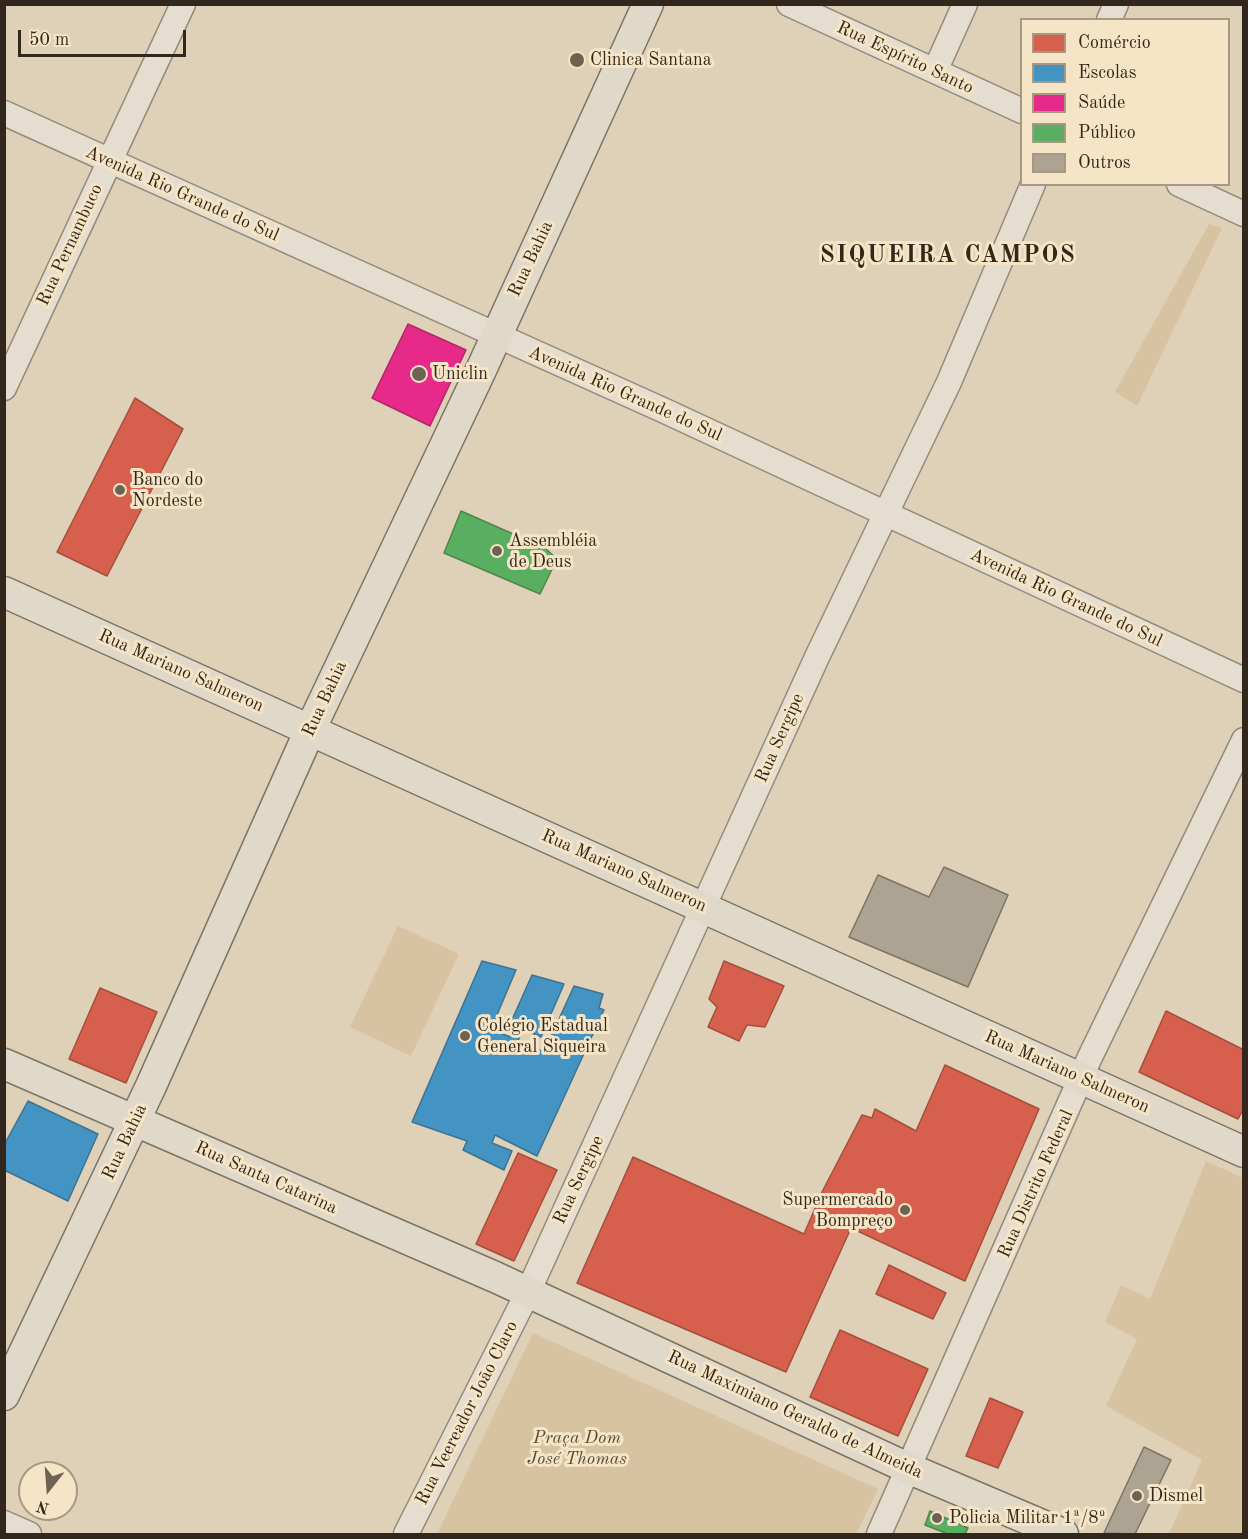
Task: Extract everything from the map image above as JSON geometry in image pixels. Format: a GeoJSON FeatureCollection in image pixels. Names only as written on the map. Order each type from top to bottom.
{"type":"FeatureCollection","features":[{"type":"Feature","properties":{"kind":"main road","name":"Rua Bahia"},"geometry":{"type":"LineString","coordinates":[[4,1395],[134,1122],[310,730],[497,336],[648,4]]}},
{"type":"Feature","properties":{"kind":"main road","name":"Rua Mariano Salmeron"},"geometry":{"type":"LineString","coordinates":[[4,592],[1244,1152]]}},
{"type":"Feature","properties":{"kind":"main road","name":"Rua Santa Catarina"},"geometry":{"type":"LineString","coordinates":[[4,1064],[528,1292]]}},
{"type":"Feature","properties":{"kind":"main road","name":"Rua Maximiano Geraldo de Almeida"},"geometry":{"type":"LineString","coordinates":[[528,1292],[910,1469],[1063,1534]]}},
{"type":"Feature","properties":{"kind":"street","name":"Rua Pernambuco"},"geometry":{"type":"LineString","coordinates":[[4,388],[183,4]]}},
{"type":"Feature","properties":{"kind":"street"},"geometry":{"type":"LineString","coordinates":[[935,71],[965,4]]}},
{"type":"Feature","properties":{"kind":"street"},"geometry":{"type":"LineString","coordinates":[[1110,18],[1116,4]]}},
{"type":"Feature","properties":{"kind":"street","name":"Rua Espírito Santo"},"geometry":{"type":"LineString","coordinates":[[804,8],[1020,110]]}},
{"type":"Feature","properties":{"kind":"street","name":"Avenida Rio Grande do Sul"},"geometry":{"type":"LineString","coordinates":[[4,113],[497,336],[1244,680]]}},
{"type":"Feature","properties":{"kind":"street","name":"Rua Sergipe"},"geometry":{"type":"LineString","coordinates":[[528,1292],[705,908],[817,657],[949,381],[1032,186]]}},
{"type":"Feature","properties":{"kind":"street"},"geometry":{"type":"LineString","coordinates":[[1183,186],[1244,214]]}},
{"type":"Feature","properties":{"kind":"street","name":"Rua Distrito Federal"},"geometry":{"type":"LineString","coordinates":[[879,1534],[910,1469],[1082,1078],[1244,740]]}},
{"type":"Feature","properties":{"kind":"street","name":"Rua Veereador João Claro"},"geometry":{"type":"LineString","coordinates":[[406,1534],[528,1292]]}},
{"type":"Feature","properties":{"kind":"street"},"geometry":{"type":"LineString","coordinates":[[4,1523],[29,1534]]}},
{"type":"Feature","properties":{"kind":"green space"},"geometry":{"type":"Polygon","coordinates":[[[1209,224],[1222,228],[1137,406],[1115,392],[1209,224]]]}},
{"type":"Feature","properties":{"kind":"green space"},"geometry":{"type":"Polygon","coordinates":[[[398,926],[459,954],[411,1056],[350,1027],[398,926]]]}},
{"type":"Feature","properties":{"kind":"green space"},"geometry":{"type":"Polygon","coordinates":[[[1206,1161],[1243,1178],[1243,1534],[1169,1534],[1202,1460],[1106,1406],[1137,1339],[1105,1322],[1121,1285],[1150,1299],[1206,1161]]]}},
{"type":"Feature","properties":{"kind":"green space","name":"Praça Dom José Thomas"},"geometry":{"type":"Polygon","coordinates":[[[533,1333],[878,1489],[856,1534],[437,1534],[533,1333]]]}},
{"type":"Feature","properties":{"kind":"building: Comércio","name":"Banco do Nordeste"},"geometry":{"type":"Polygon","coordinates":[[[135,398],[183,429],[107,576],[57,552],[135,398]]]}},
{"type":"Feature","properties":{"kind":"building: Comércio"},"geometry":{"type":"Polygon","coordinates":[[[724,961],[784,986],[765,1027],[747,1025],[739,1041],[708,1027],[717,1007],[709,999],[724,961]]]}},
{"type":"Feature","properties":{"kind":"building: Comércio"},"geometry":{"type":"Polygon","coordinates":[[[100,988],[157,1012],[126,1083],[69,1059],[100,988]]]}},
{"type":"Feature","properties":{"kind":"building: Comércio"},"geometry":{"type":"Polygon","coordinates":[[[1166,1011],[1244,1050],[1244,1108],[1238,1119],[1139,1072],[1166,1011]]]}},
{"type":"Feature","properties":{"kind":"building: Comércio","name":"Supermercado Bompreço"},"geometry":{"type":"Polygon","coordinates":[[[945,1065],[1039,1109],[965,1281],[851,1228],[786,1372],[577,1283],[633,1157],[804,1234],[822,1192],[862,1115],[872,1118],[875,1109],[916,1131],[945,1065]]]}},
{"type":"Feature","properties":{"kind":"building: Comércio"},"geometry":{"type":"Polygon","coordinates":[[[518,1153],[557,1170],[514,1261],[476,1244],[518,1153]]]}},
{"type":"Feature","properties":{"kind":"building: Comércio"},"geometry":{"type":"Polygon","coordinates":[[[889,1265],[946,1293],[933,1319],[876,1294],[889,1265]]]}},
{"type":"Feature","properties":{"kind":"building: Comércio"},"geometry":{"type":"Polygon","coordinates":[[[840,1330],[928,1369],[898,1436],[810,1397],[840,1330]]]}},
{"type":"Feature","properties":{"kind":"building: Comércio"},"geometry":{"type":"Polygon","coordinates":[[[990,1398],[1023,1412],[998,1468],[966,1456],[990,1398]]]}},
{"type":"Feature","properties":{"kind":"building: Escolas"},"geometry":{"type":"Polygon","coordinates":[[[482,961],[516,970],[491,1029],[510,1037],[515,1024],[511,1022],[532,975],[564,984],[541,1037],[523,1029],[518,1041],[544,1052],[574,986],[603,994],[599,1008],[604,1010],[537,1156],[495,1135],[492,1143],[512,1151],[504,1170],[463,1150],[467,1141],[412,1122],[482,961]]]}},
{"type":"Feature","properties":{"kind":"building: Escolas"},"geometry":{"type":"Polygon","coordinates":[[[28,1101],[98,1134],[68,1201],[4,1170],[4,1145],[28,1101]]]}},
{"type":"Feature","properties":{"kind":"building: Saúde","name":"Uniclin"},"geometry":{"type":"Polygon","coordinates":[[[408,324],[466,350],[430,426],[372,398],[408,324]]]}},
{"type":"Feature","properties":{"kind":"building: Público","name":"Assembléia de Deus"},"geometry":{"type":"Polygon","coordinates":[[[461,511],[545,548],[557,559],[540,594],[444,553],[461,511]]]}},
{"type":"Feature","properties":{"kind":"building: Público","name":"Policia Militar 1ª/8º"},"geometry":{"type":"Polygon","coordinates":[[[930,1511],[968,1528],[965,1534],[948,1534],[925,1525],[930,1511]]]}},
{"type":"Feature","properties":{"kind":"building: Outros"},"geometry":{"type":"Polygon","coordinates":[[[944,867],[1008,895],[968,987],[849,937],[878,875],[929,897],[944,867]]]}},
{"type":"Feature","properties":{"kind":"building: Outros","name":"Dismel"},"geometry":{"type":"Polygon","coordinates":[[[1144,1447],[1171,1460],[1135,1534],[1104,1533],[1144,1447]]]}},
{"type":"Feature","properties":{"kind":"place","name":"Clinica Santana"},"geometry":{"type":"Point","coordinates":[577,60]}},
{"type":"Feature","properties":{"kind":"place","name":"Uniclin"},"geometry":{"type":"Point","coordinates":[419,374]}},
{"type":"Feature","properties":{"kind":"place","name":"Banco do Nordeste"},"geometry":{"type":"Point","coordinates":[120,490]}},
{"type":"Feature","properties":{"kind":"place","name":"Assembléia de Deus"},"geometry":{"type":"Point","coordinates":[497,551]}},
{"type":"Feature","properties":{"kind":"place","name":"Colégio Estadual General Siqueira"},"geometry":{"type":"Point","coordinates":[465,1036]}},
{"type":"Feature","properties":{"kind":"place","name":"Supermercado Bompreço"},"geometry":{"type":"Point","coordinates":[905,1210]}},
{"type":"Feature","properties":{"kind":"place","name":"Dismel"},"geometry":{"type":"Point","coordinates":[1137,1496]}},
{"type":"Feature","properties":{"kind":"place","name":"Policia Militar 1ª/8º"},"geometry":{"type":"Point","coordinates":[937,1518]}},
{"type":"Feature","properties":{"kind":"district","name":"SIQUEIRA CAMPOS"},"geometry":{"type":"Point","coordinates":[948,256]}}]}
